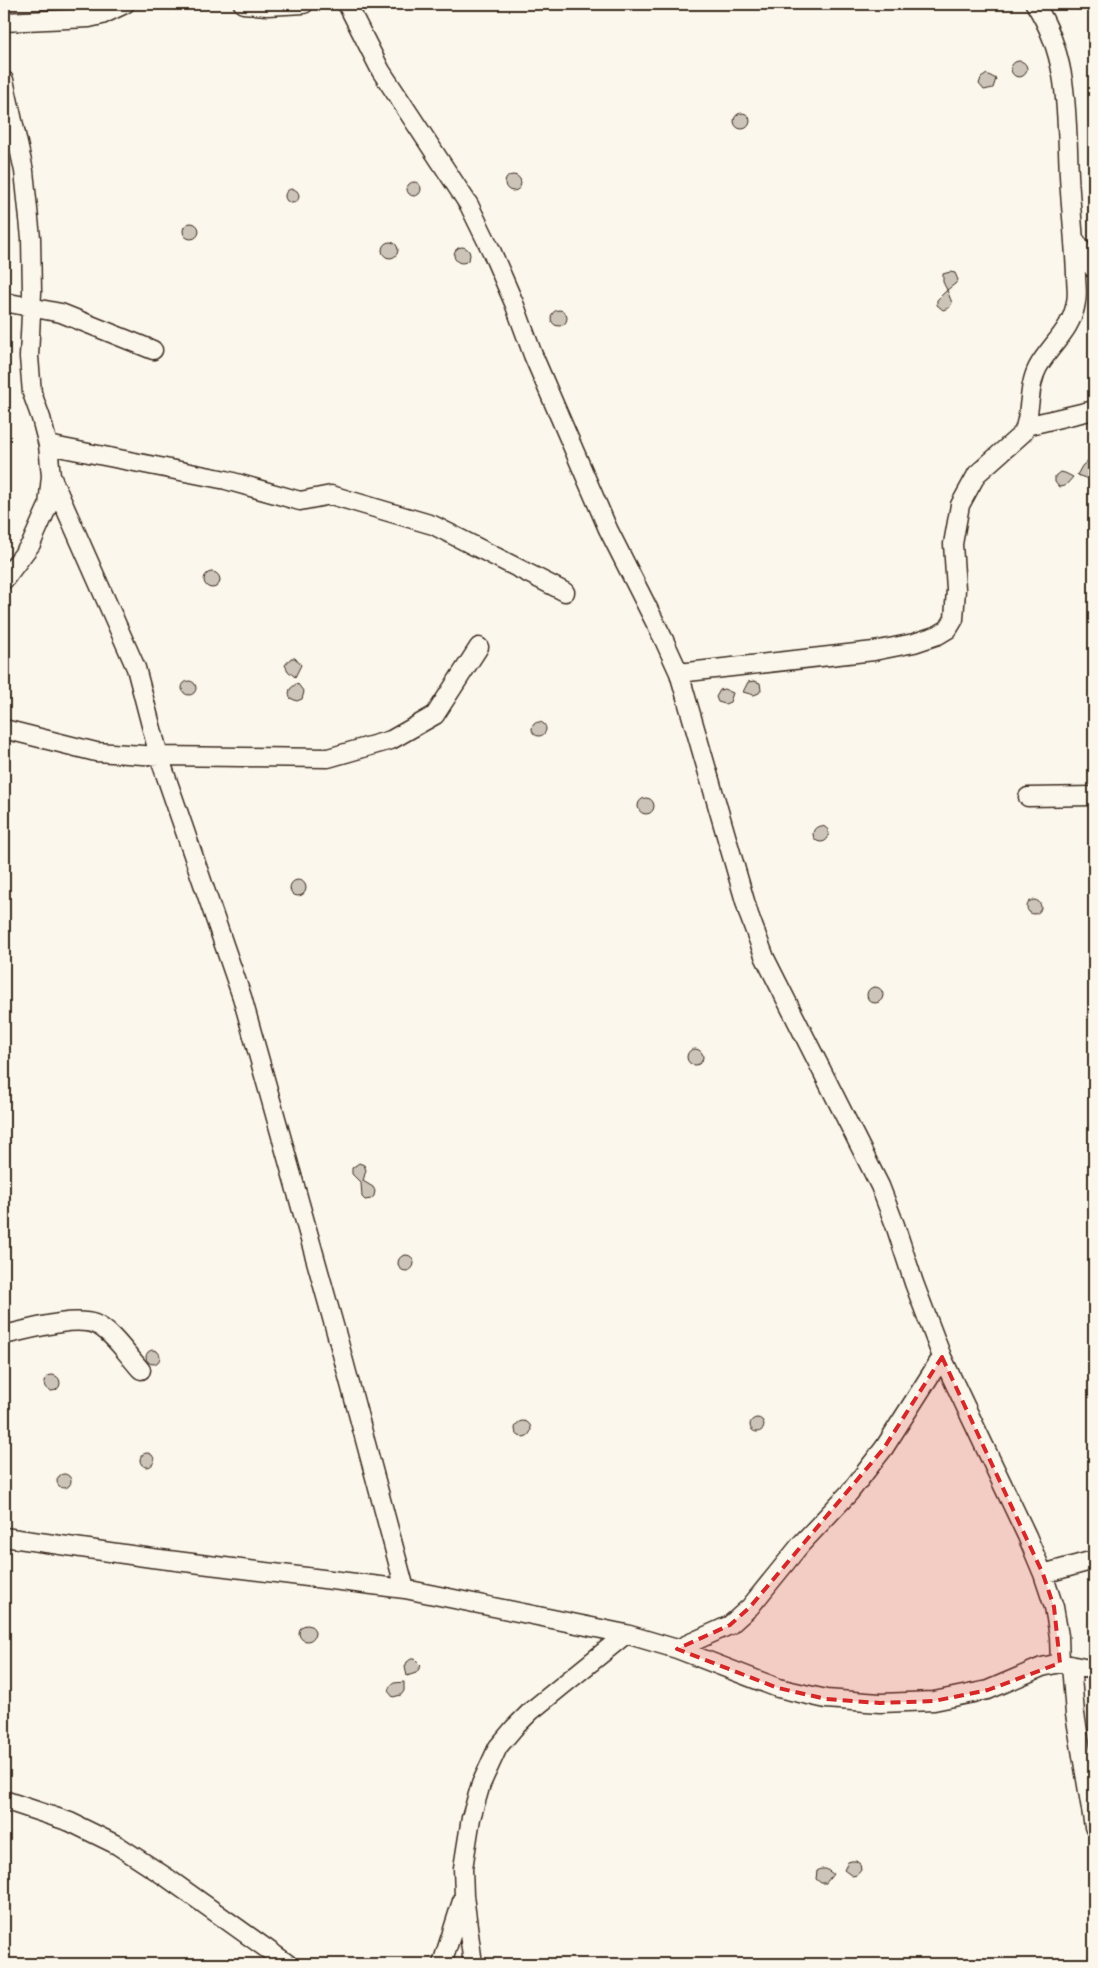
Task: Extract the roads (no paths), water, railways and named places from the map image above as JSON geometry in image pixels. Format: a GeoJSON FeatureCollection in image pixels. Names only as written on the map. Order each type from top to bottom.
{"type":"FeatureCollection","features":[{"type":"Feature","properties":{"kind":"street"},"geometry":{"type":"LineString","coordinates":[[4,22],[89,18],[102,15],[125,4]]}},
{"type":"Feature","properties":{"kind":"street"},"geometry":{"type":"LineString","coordinates":[[242,4],[267,6],[304,4]]}},
{"type":"Feature","properties":{"kind":"street"},"geometry":{"type":"LineString","coordinates":[[347,4],[381,71],[469,205],[514,303],[533,355],[608,529],[679,673],[750,915],[765,958],[880,1186],[896,1225],[914,1283],[942,1357],[1027,1536],[1043,1574],[1054,1607],[1066,1664],[1094,1827]]}},
{"type":"Feature","properties":{"kind":"street"},"geometry":{"type":"LineString","coordinates":[[679,673],[874,651],[914,643],[938,635],[948,629],[954,619],[956,589],[953,544],[960,505],[977,474],[1023,433],[1037,368],[1061,337],[1070,320],[1076,302],[1065,89],[1050,28],[1036,4]]}},
{"type":"Feature","properties":{"kind":"street"},"geometry":{"type":"LineString","coordinates":[[4,80],[24,171],[31,238],[29,357],[32,393],[48,444],[51,476],[48,506],[31,544],[4,580]]}},
{"type":"Feature","properties":{"kind":"street"},"geometry":{"type":"LineString","coordinates":[[1074,240],[1094,269]]}},
{"type":"Feature","properties":{"kind":"street"},"geometry":{"type":"LineString","coordinates":[[4,302],[61,313],[153,350]]}},
{"type":"Feature","properties":{"kind":"street"},"geometry":{"type":"LineString","coordinates":[[1026,426],[1094,410]]}},
{"type":"Feature","properties":{"kind":"street"},"geometry":{"type":"LineString","coordinates":[[48,444],[226,480],[300,500],[330,495],[433,525],[565,592]]}},
{"type":"Feature","properties":{"kind":"street"},"geometry":{"type":"LineString","coordinates":[[51,476],[136,668],[159,756],[242,997],[405,1588]]}},
{"type":"Feature","properties":{"kind":"street"},"geometry":{"type":"LineString","coordinates":[[4,729],[96,752],[159,756],[328,758],[391,740],[435,715],[479,646]]}},
{"type":"Feature","properties":{"kind":"street"},"geometry":{"type":"LineString","coordinates":[[1028,797],[1094,796]]}},
{"type":"Feature","properties":{"kind":"street"},"geometry":{"type":"LineString","coordinates":[[4,1335],[83,1322],[96,1325],[107,1332],[140,1370]]}},
{"type":"Feature","properties":{"kind":"street"},"geometry":{"type":"LineString","coordinates":[[677,1649],[730,1625],[750,1607],[801,1544],[849,1493],[884,1448],[942,1357]]}},
{"type":"Feature","properties":{"kind":"street"},"geometry":{"type":"LineString","coordinates":[[4,1537],[152,1558],[405,1588],[626,1634],[677,1649],[778,1688],[826,1699],[880,1703],[934,1700],[988,1690],[1042,1667],[1066,1664],[1094,1670]]}},
{"type":"Feature","properties":{"kind":"street"},"geometry":{"type":"LineString","coordinates":[[1043,1574],[1094,1560]]}},
{"type":"Feature","properties":{"kind":"street"},"geometry":{"type":"LineString","coordinates":[[473,1964],[464,1896],[463,1868],[471,1818],[481,1784],[498,1748],[530,1711],[626,1634]]}},
{"type":"Feature","properties":{"kind":"street"},"geometry":{"type":"LineString","coordinates":[[4,1800],[70,1822],[116,1845],[166,1877],[288,1964]]}},
{"type":"Feature","properties":{"kind":"street"},"geometry":{"type":"LineString","coordinates":[[442,1964],[464,1896]]}}]}
